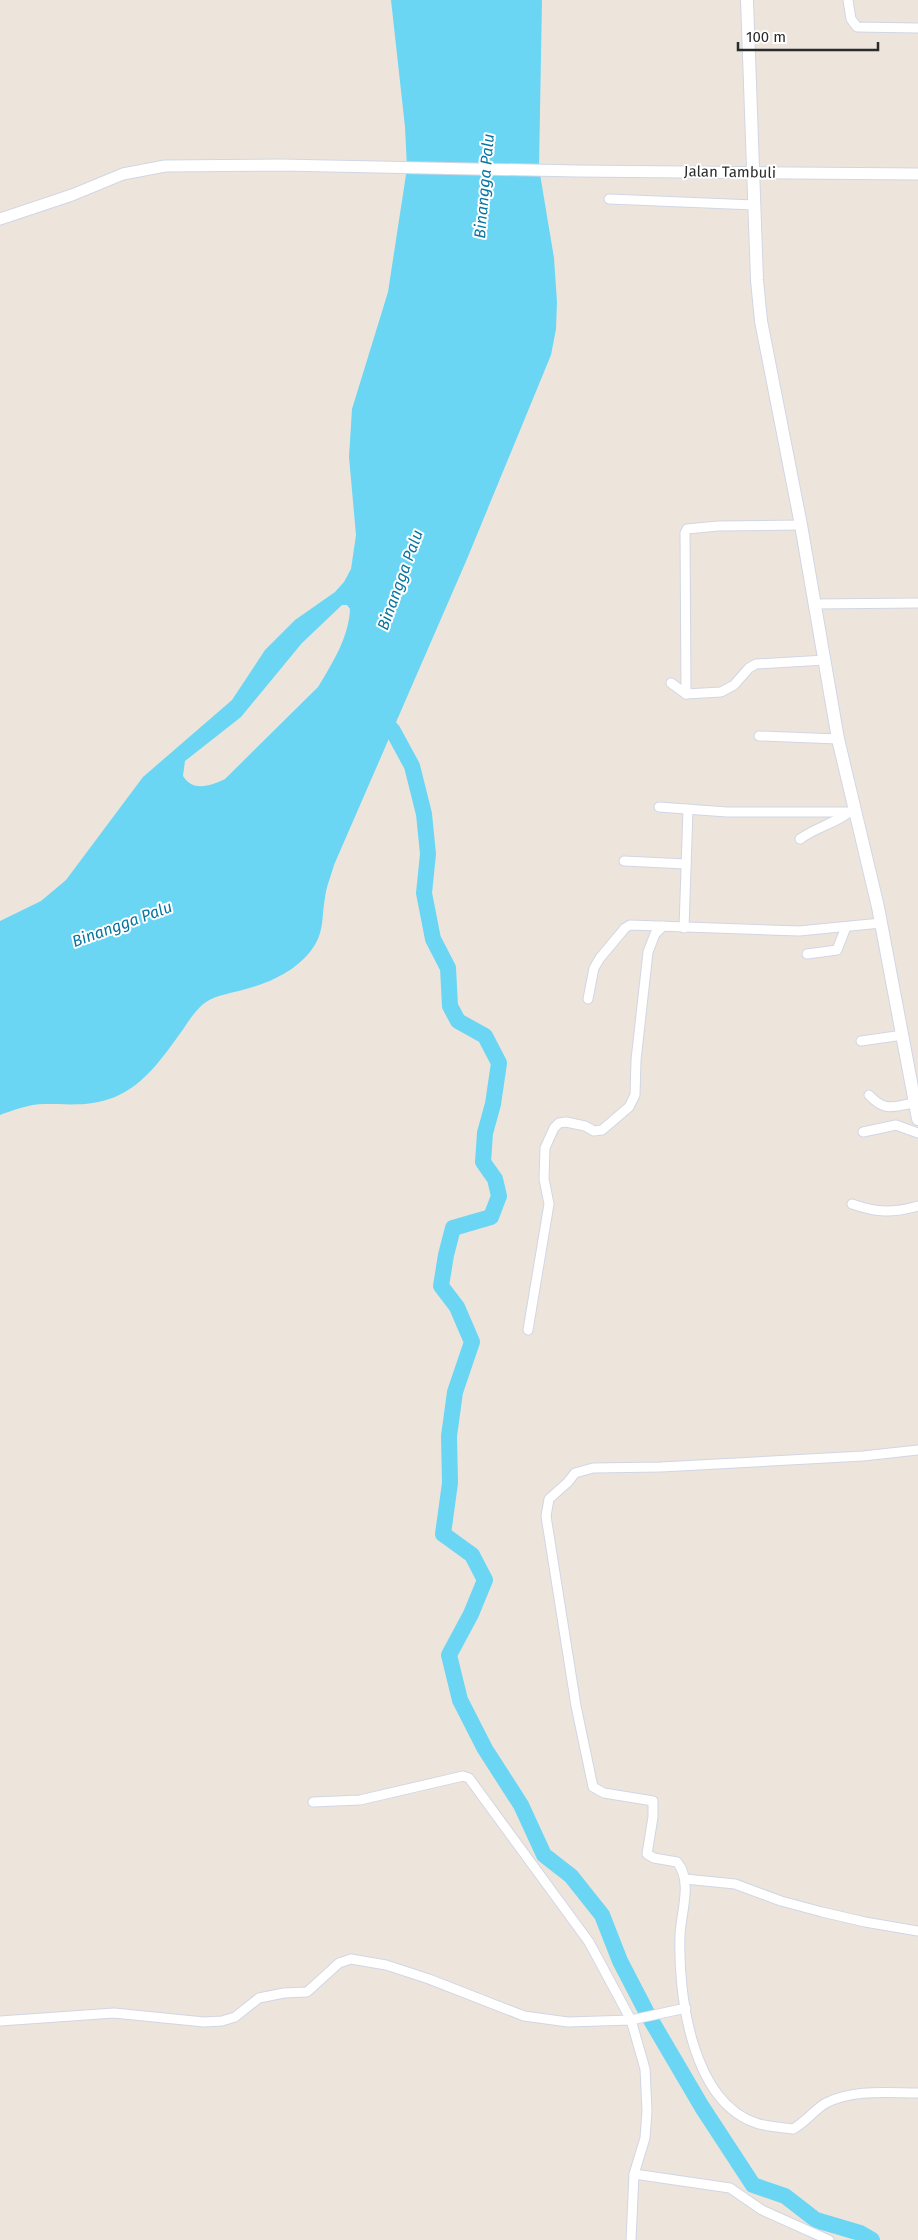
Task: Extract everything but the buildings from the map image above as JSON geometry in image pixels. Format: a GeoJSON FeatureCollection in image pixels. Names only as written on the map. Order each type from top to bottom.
{"type":"FeatureCollection","features":[{"type":"Feature","properties":{"kind":"main road"},"geometry":{"type":"LineString","coordinates":[[746,0],[752,173],[757,280],[761,321],[801,525],[852,812],[881,923],[918,1119]]}},
{"type":"Feature","properties":{"kind":"street"},"geometry":{"type":"LineString","coordinates":[[848,0],[851,19],[857,26],[918,28]]}},
{"type":"Feature","properties":{"kind":"street","name":"Jalan Tambuli"},"geometry":{"type":"LineString","coordinates":[[0,219],[72,195],[123,174],[158,167],[274,165],[918,174]]}},
{"type":"Feature","properties":{"kind":"street"},"geometry":{"type":"LineString","coordinates":[[609,198],[754,205]]}},
{"type":"Feature","properties":{"kind":"street"},"geometry":{"type":"LineString","coordinates":[[686,694],[686,529],[718,526],[801,525]]}},
{"type":"Feature","properties":{"kind":"street"},"geometry":{"type":"LineString","coordinates":[[814,604],[918,603]]}},
{"type":"Feature","properties":{"kind":"street"},"geometry":{"type":"LineString","coordinates":[[671,683],[686,694],[727,690],[744,676],[748,668],[756,664],[825,660]]}},
{"type":"Feature","properties":{"kind":"street"},"geometry":{"type":"LineString","coordinates":[[759,736],[838,739]]}},
{"type":"Feature","properties":{"kind":"street"},"geometry":{"type":"LineString","coordinates":[[659,807],[727,812],[852,812]]}},
{"type":"Feature","properties":{"kind":"street"},"geometry":{"type":"LineString","coordinates":[[684,928],[688,809]]}},
{"type":"Feature","properties":{"kind":"street"},"geometry":{"type":"LineString","coordinates":[[800,839],[815,828],[836,821],[852,812]]}},
{"type":"Feature","properties":{"kind":"street"},"geometry":{"type":"LineString","coordinates":[[624,861],[686,864]]}},
{"type":"Feature","properties":{"kind":"street"},"geometry":{"type":"LineString","coordinates":[[588,999],[594,968],[625,928],[630,925],[799,931],[881,923]]}},
{"type":"Feature","properties":{"kind":"street"},"geometry":{"type":"LineString","coordinates":[[528,1330],[550,1204],[544,1179],[545,1148],[554,1128],[559,1123],[566,1122],[585,1126],[594,1131],[602,1130],[628,1107],[635,1095],[636,1060],[648,952],[655,934],[663,926]]}},
{"type":"Feature","properties":{"kind":"street"},"geometry":{"type":"LineString","coordinates":[[807,954],[836,950],[846,927]]}},
{"type":"Feature","properties":{"kind":"street"},"geometry":{"type":"LineString","coordinates":[[861,1041],[903,1035]]}},
{"type":"Feature","properties":{"kind":"street"},"geometry":{"type":"LineString","coordinates":[[869,1095],[883,1107],[892,1108],[915,1103]]}},
{"type":"Feature","properties":{"kind":"street"},"geometry":{"type":"LineString","coordinates":[[863,1132],[896,1125],[918,1133]]}},
{"type":"Feature","properties":{"kind":"street"},"geometry":{"type":"LineString","coordinates":[[852,1204],[876,1212],[888,1212],[918,1206]]}},
{"type":"Feature","properties":{"kind":"street"},"geometry":{"type":"LineString","coordinates":[[918,1450],[863,1456],[680,1466],[592,1468],[575,1473],[549,1499],[546,1516],[576,1706],[593,1787],[604,1793],[653,1801],[653,1817],[647,1854],[654,1858],[677,1862],[683,1869],[685,1879],[680,1935],[686,2008],[694,2045],[706,2078],[715,2092],[728,2106],[756,2123],[793,2129],[811,2118],[824,2103],[843,2096],[864,2093],[918,2093]]}},
{"type":"Feature","properties":{"kind":"street"},"geometry":{"type":"LineString","coordinates":[[313,1802],[360,1800],[463,1776],[469,1778],[588,1942],[631,2020],[643,2057],[647,2088],[645,2138],[634,2174],[631,2240]]}},
{"type":"Feature","properties":{"kind":"street"},"geometry":{"type":"LineString","coordinates":[[685,1879],[735,1884],[822,1912],[918,1931]]}},
{"type":"Feature","properties":{"kind":"street"},"geometry":{"type":"LineString","coordinates":[[0,2021],[114,2013],[204,2022],[222,2021],[235,2017],[258,1998],[284,1993],[307,1992],[339,1963],[351,1959],[386,1965],[524,2016],[568,2022],[631,2020],[656,2013],[686,2008]]}},
{"type":"Feature","properties":{"kind":"street"},"geometry":{"type":"LineString","coordinates":[[634,2174],[730,2188],[762,2210],[829,2240]]}},
{"type":"Feature","properties":{"kind":"water","name":"Binangga Palu"},"geometry":{"type":"Polygon","coordinates":[[[391,0],[542,0],[539,168],[554,258],[557,302],[556,329],[551,355],[467,559],[334,865],[326,890],[322,926],[318,939],[304,959],[281,975],[255,986],[225,994],[203,1004],[154,1067],[126,1091],[115,1097],[97,1102],[38,1104],[0,1115],[0,921],[41,901],[66,880],[143,777],[232,700],[265,650],[295,620],[335,592],[344,582],[351,569],[356,535],[349,457],[352,409],[388,292],[407,168],[405,127],[391,0]],[[342,605],[302,643],[241,717],[185,761],[183,776],[187,781],[197,786],[202,786],[214,784],[225,779],[318,687],[334,660],[347,630],[350,609],[347,605],[342,605]]]}},
{"type":"Feature","properties":{"kind":"waterway"},"geometry":{"type":"LineString","coordinates":[[379,714],[393,731],[412,766],[424,814],[428,854],[424,893],[433,939],[448,968],[450,1006],[458,1021],[485,1036],[499,1063],[493,1104],[485,1133],[483,1162],[495,1179],[499,1196],[491,1217],[453,1228],[441,1286],[457,1307],[472,1342],[455,1392],[449,1436],[450,1483],[443,1534],[472,1555],[485,1580],[471,1614],[449,1655],[460,1700],[485,1749],[521,1805],[544,1855],[571,1876],[602,1915],[620,1961],[648,2015],[702,2107],[753,2185],[785,2196],[816,2220],[860,2233],[872,2240]]}}]}
